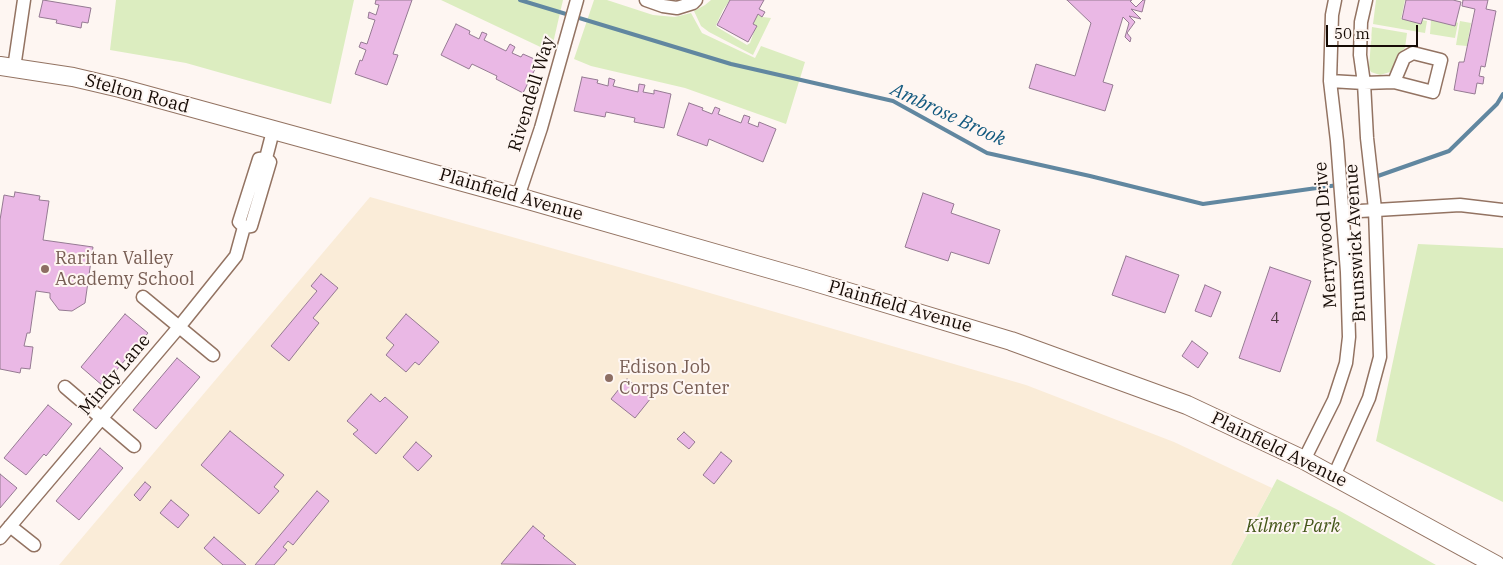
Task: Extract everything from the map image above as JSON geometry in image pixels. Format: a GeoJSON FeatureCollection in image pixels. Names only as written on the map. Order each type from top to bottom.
{"type":"FeatureCollection","features":[{"type":"Feature","properties":{"kind":"main road","name":"Stelton Road"},"geometry":{"type":"LineString","coordinates":[[7,67],[73,77],[120,88],[273,131]]}},
{"type":"Feature","properties":{"kind":"main road","name":"Plainfield Avenue"},"geometry":{"type":"LineString","coordinates":[[273,131],[518,197],[805,279],[1012,341],[1187,405],[1304,460],[1496,565]]}},
{"type":"Feature","properties":{"kind":"street"},"geometry":{"type":"LineString","coordinates":[[7,67],[24,0]]}},
{"type":"Feature","properties":{"kind":"street","name":"Rivendell Way"},"geometry":{"type":"LineString","coordinates":[[518,197],[541,128],[577,0]]}},
{"type":"Feature","properties":{"kind":"street"},"geometry":{"type":"LineString","coordinates":[[646,0],[663,6],[677,8],[696,0]]}},
{"type":"Feature","properties":{"kind":"street","name":"Merrywood Drive"},"geometry":{"type":"LineString","coordinates":[[1304,460],[1334,400],[1346,364],[1349,338],[1348,272],[1330,81],[1332,15],[1335,0]]}},
{"type":"Feature","properties":{"kind":"street","name":"Brunswick Avenue"},"geometry":{"type":"LineString","coordinates":[[1334,476],[1368,398],[1380,357],[1375,210],[1360,55],[1361,22],[1366,0]]}},
{"type":"Feature","properties":{"kind":"street"},"geometry":{"type":"LineString","coordinates":[[1330,81],[1394,82]]}},
{"type":"Feature","properties":{"kind":"street","name":"Mindy Lane"},"geometry":{"type":"LineString","coordinates":[[0,538],[179,327],[236,256],[244,228],[239,222],[258,159],[266,158],[273,131]]}},
{"type":"Feature","properties":{"kind":"street"},"geometry":{"type":"LineString","coordinates":[[1343,212],[1460,204],[1503,210]]}},
{"type":"Feature","properties":{"kind":"street"},"geometry":{"type":"LineString","coordinates":[[143,297],[213,355]]}},
{"type":"Feature","properties":{"kind":"street"},"geometry":{"type":"LineString","coordinates":[[65,387],[134,446]]}},
{"type":"Feature","properties":{"kind":"street"},"geometry":{"type":"LineString","coordinates":[[10,526],[34,545]]}},
{"type":"Feature","properties":{"kind":"shaded area","name":"Edison Job Corps Center"},"geometry":{"type":"Polygon","coordinates":[[[370,197],[1026,385],[1174,442],[1272,488],[1231,565],[59,565],[370,197]]]}},
{"type":"Feature","properties":{"kind":"green space"},"geometry":{"type":"Polygon","coordinates":[[[116,0],[354,0],[331,104],[186,63],[110,50],[116,0]]]}},
{"type":"Feature","properties":{"kind":"green space"},"geometry":{"type":"Polygon","coordinates":[[[441,0],[563,0],[551,52],[441,0]]]}},
{"type":"Feature","properties":{"kind":"green space"},"geometry":{"type":"Polygon","coordinates":[[[594,0],[607,0],[653,15],[675,17],[691,13],[702,33],[755,58],[761,46],[805,62],[786,124],[685,88],[591,66],[574,59],[594,0]]]}},
{"type":"Feature","properties":{"kind":"green space"},"geometry":{"type":"Polygon","coordinates":[[[711,0],[730,0],[716,25],[747,45],[750,43],[756,26],[752,24],[757,14],[771,18],[753,55],[701,26],[694,11],[711,0]]]}},
{"type":"Feature","properties":{"kind":"green space"},"geometry":{"type":"Polygon","coordinates":[[[1376,0],[1405,0],[1401,19],[1421,23],[1422,20],[1427,21],[1425,33],[1373,24],[1376,0]]]}},
{"type":"Feature","properties":{"kind":"green space"},"geometry":{"type":"Polygon","coordinates":[[[1431,20],[1454,26],[1456,22],[1458,23],[1455,38],[1430,34],[1431,20]]]}},
{"type":"Feature","properties":{"kind":"green space"},"geometry":{"type":"Polygon","coordinates":[[[1460,21],[1471,23],[1467,46],[1456,45],[1460,21]]]}},
{"type":"Feature","properties":{"kind":"green space"},"geometry":{"type":"Polygon","coordinates":[[[1372,27],[1407,33],[1405,48],[1397,55],[1392,69],[1390,72],[1380,75],[1371,72],[1369,68],[1372,27]]]}},
{"type":"Feature","properties":{"kind":"green space"},"geometry":{"type":"Polygon","coordinates":[[[1418,244],[1503,248],[1503,502],[1376,441],[1418,244]]]}},
{"type":"Feature","properties":{"kind":"green space","name":"Kilmer Park"},"geometry":{"type":"Polygon","coordinates":[[[1277,479],[1340,511],[1436,565],[1231,565],[1277,479]]]}},
{"type":"Feature","properties":{"kind":"building"},"geometry":{"type":"Polygon","coordinates":[[[43,0],[91,8],[88,23],[82,22],[81,28],[56,23],[57,20],[39,17],[43,0]]]}},
{"type":"Feature","properties":{"kind":"building"},"geometry":{"type":"Polygon","coordinates":[[[376,0],[412,0],[393,54],[398,55],[387,85],[355,74],[366,50],[359,47],[361,42],[367,44],[375,20],[368,18],[369,12],[376,15],[379,5],[375,4],[376,0]]]}},
{"type":"Feature","properties":{"kind":"building"},"geometry":{"type":"Polygon","coordinates":[[[730,0],[764,0],[759,9],[765,12],[762,17],[758,14],[753,24],[757,26],[748,42],[717,25],[730,0]]]}},
{"type":"Feature","properties":{"kind":"building"},"geometry":{"type":"Polygon","coordinates":[[[1067,0],[1132,0],[1130,1],[1136,7],[1145,0],[1142,12],[1131,9],[1141,19],[1129,16],[1135,22],[1127,33],[1131,38],[1130,42],[1125,37],[1129,23],[1123,17],[1103,82],[1113,85],[1105,111],[1029,88],[1036,64],[1075,76],[1091,23],[1067,0]]]}},
{"type":"Feature","properties":{"kind":"building"},"geometry":{"type":"Polygon","coordinates":[[[1406,0],[1453,0],[1461,2],[1455,26],[1423,18],[1421,24],[1402,19],[1406,0]]]}},
{"type":"Feature","properties":{"kind":"building"},"geometry":{"type":"Polygon","coordinates":[[[1463,0],[1488,0],[1486,9],[1496,11],[1485,67],[1481,66],[1479,76],[1484,77],[1483,84],[1477,83],[1475,94],[1454,90],[1459,62],[1464,62],[1475,9],[1462,6],[1463,0]]]}},
{"type":"Feature","properties":{"kind":"building"},"geometry":{"type":"Polygon","coordinates":[[[456,24],[470,31],[469,34],[479,39],[482,32],[487,34],[484,40],[506,51],[510,44],[515,47],[512,53],[521,57],[523,54],[539,61],[523,93],[496,79],[497,76],[472,64],[469,69],[441,55],[456,24]]]}},
{"type":"Feature","properties":{"kind":"building"},"geometry":{"type":"Polygon","coordinates":[[[582,77],[598,80],[597,83],[608,86],[609,78],[615,80],[613,86],[638,92],[639,84],[645,85],[643,92],[654,94],[654,90],[671,94],[664,128],[634,122],[635,118],[606,112],[605,117],[574,111],[582,77]]]}},
{"type":"Feature","properties":{"kind":"building"},"geometry":{"type":"Polygon","coordinates":[[[689,103],[703,108],[702,110],[712,114],[715,107],[720,109],[718,114],[741,123],[744,115],[750,117],[748,123],[758,127],[759,122],[776,129],[763,162],[709,139],[707,146],[677,135],[689,103]]]}},
{"type":"Feature","properties":{"kind":"building","name":"Raritan Valley Academy School"},"geometry":{"type":"Polygon","coordinates":[[[15,192],[40,196],[39,200],[49,201],[43,240],[93,247],[85,303],[72,311],[59,310],[50,298],[50,293],[36,291],[30,333],[27,333],[24,346],[33,347],[30,369],[21,368],[20,373],[0,369],[0,220],[4,195],[14,197],[15,192]]]}},
{"type":"Feature","properties":{"kind":"building"},"geometry":{"type":"Polygon","coordinates":[[[923,193],[954,204],[951,213],[1000,230],[989,264],[951,252],[948,261],[905,247],[923,193]]]}},
{"type":"Feature","properties":{"kind":"building"},"geometry":{"type":"Polygon","coordinates":[[[1126,256],[1179,275],[1165,313],[1112,295],[1126,256]]]}},
{"type":"Feature","properties":{"kind":"building"},"geometry":{"type":"Polygon","coordinates":[[[1270,267],[1311,281],[1280,372],[1239,358],[1270,267]]]}},
{"type":"Feature","properties":{"kind":"building"},"geometry":{"type":"Polygon","coordinates":[[[321,274],[338,288],[313,318],[319,323],[289,361],[271,346],[317,291],[311,286],[321,274]]]}},
{"type":"Feature","properties":{"kind":"building"},"geometry":{"type":"Polygon","coordinates":[[[1205,285],[1221,292],[1211,317],[1195,311],[1205,285]]]}},
{"type":"Feature","properties":{"kind":"building"},"geometry":{"type":"Polygon","coordinates":[[[125,314],[148,333],[103,386],[81,367],[125,314]]]}},
{"type":"Feature","properties":{"kind":"building"},"geometry":{"type":"Polygon","coordinates":[[[406,314],[439,342],[419,365],[415,362],[406,372],[386,355],[394,345],[386,338],[406,314]]]}},
{"type":"Feature","properties":{"kind":"building"},"geometry":{"type":"Polygon","coordinates":[[[1192,341],[1208,353],[1198,368],[1182,356],[1192,341]]]}},
{"type":"Feature","properties":{"kind":"building"},"geometry":{"type":"Polygon","coordinates":[[[177,358],[200,377],[156,429],[133,410],[177,358]]]}},
{"type":"Feature","properties":{"kind":"building"},"geometry":{"type":"Polygon","coordinates":[[[627,379],[651,398],[635,418],[611,399],[627,379]]]}},
{"type":"Feature","properties":{"kind":"building"},"geometry":{"type":"Polygon","coordinates":[[[371,394],[380,402],[385,397],[408,417],[376,454],[353,434],[358,430],[347,421],[371,394]]]}},
{"type":"Feature","properties":{"kind":"building"},"geometry":{"type":"Polygon","coordinates":[[[48,405],[72,424],[46,456],[44,454],[26,475],[4,458],[48,405]]]}},
{"type":"Feature","properties":{"kind":"building"},"geometry":{"type":"Polygon","coordinates":[[[230,431],[284,475],[274,487],[279,491],[259,514],[201,465],[230,431]]]}},
{"type":"Feature","properties":{"kind":"building"},"geometry":{"type":"Polygon","coordinates":[[[684,432],[695,442],[689,449],[677,439],[684,432]]]}},
{"type":"Feature","properties":{"kind":"building"},"geometry":{"type":"Polygon","coordinates":[[[416,442],[432,456],[418,471],[403,457],[416,442]]]}},
{"type":"Feature","properties":{"kind":"building"},"geometry":{"type":"Polygon","coordinates":[[[100,448],[123,468],[79,520],[56,501],[100,448]]]}},
{"type":"Feature","properties":{"kind":"building"},"geometry":{"type":"Polygon","coordinates":[[[721,452],[732,461],[714,484],[703,475],[721,452]]]}},
{"type":"Feature","properties":{"kind":"building"},"geometry":{"type":"Polygon","coordinates":[[[0,474],[17,488],[0,508],[0,474]]]}},
{"type":"Feature","properties":{"kind":"building"},"geometry":{"type":"Polygon","coordinates":[[[145,482],[151,487],[140,501],[134,495],[145,482]]]}},
{"type":"Feature","properties":{"kind":"building"},"geometry":{"type":"Polygon","coordinates":[[[317,491],[329,501],[293,545],[288,541],[283,547],[287,550],[274,565],[255,565],[317,491]]]}},
{"type":"Feature","properties":{"kind":"building"},"geometry":{"type":"Polygon","coordinates":[[[171,500],[189,515],[178,528],[160,513],[171,500]]]}},
{"type":"Feature","properties":{"kind":"building"},"geometry":{"type":"Polygon","coordinates":[[[533,526],[545,536],[543,538],[576,565],[501,564],[533,526]]]}},
{"type":"Feature","properties":{"kind":"building"},"geometry":{"type":"Polygon","coordinates":[[[214,537],[246,565],[223,565],[204,548],[214,537]]]}},
{"type":"Feature","properties":{"kind":"waterway","name":"Ambrose Brook"},"geometry":{"type":"LineString","coordinates":[[520,0],[731,64],[893,101],[987,153],[1203,204],[1338,185]]}},
{"type":"Feature","properties":{"kind":"waterway","name":"Ambrose Brook"},"geometry":{"type":"LineString","coordinates":[[1375,177],[1449,151],[1497,104],[1503,94]]}},
{"type":"Feature","properties":{"kind":"place","name":"Raritan Valley Academy School"},"geometry":{"type":"Point","coordinates":[45,269]}},
{"type":"Feature","properties":{"kind":"place","name":"Edison Job Corps Center"},"geometry":{"type":"Point","coordinates":[609,378]}}]}
